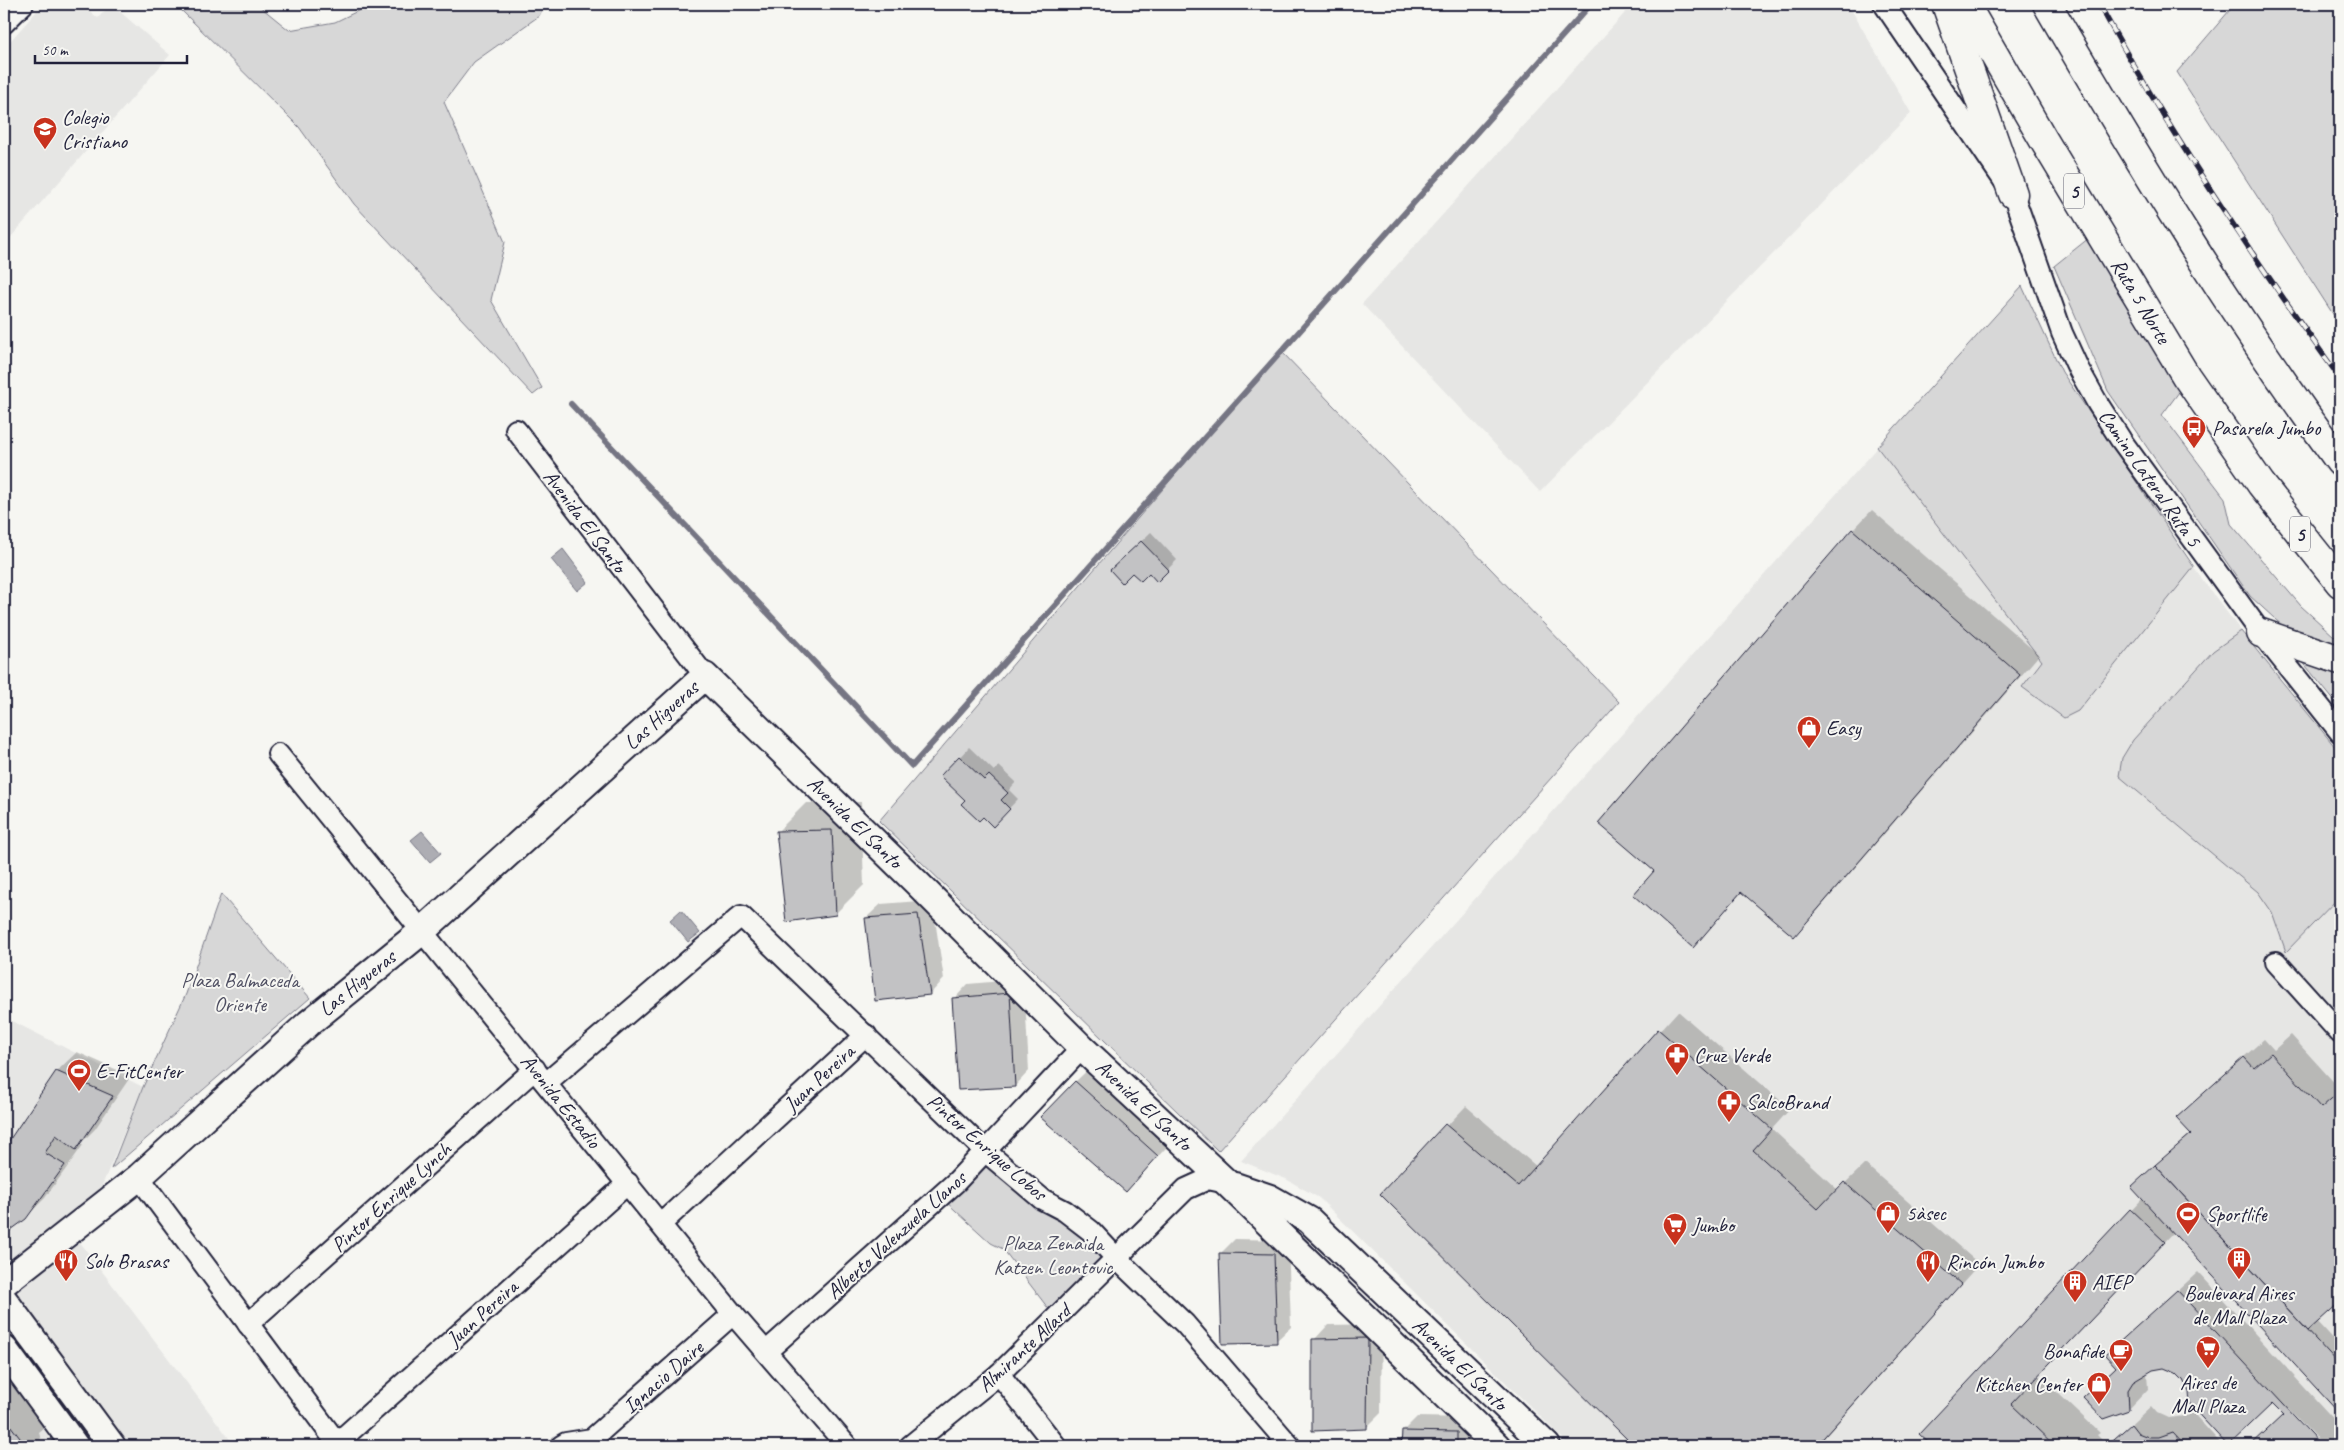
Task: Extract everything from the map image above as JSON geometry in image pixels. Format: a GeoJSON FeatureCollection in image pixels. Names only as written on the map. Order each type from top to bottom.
{"type":"FeatureCollection","features":[{"type":"Feature","properties":{"kind":"highway"},"geometry":{"type":"LineString","coordinates":[[1946,4],[2013,194]]}},
{"type":"Feature","properties":{"kind":"highway","name":"Ruta 5 Norte"},"geometry":{"type":"LineString","coordinates":[[1965,4],[2039,132],[2186,376],[2261,484],[2340,583]]}},
{"type":"Feature","properties":{"kind":"highway"},"geometry":{"type":"LineString","coordinates":[[2047,4],[2118,126],[2202,260],[2257,344],[2340,462]]}},
{"type":"Feature","properties":{"kind":"highway"},"geometry":{"type":"LineString","coordinates":[[2261,632],[2340,660]]}},
{"type":"Feature","properties":{"kind":"main road","name":"Las Higueras"},"geometry":{"type":"LineString","coordinates":[[4,1283],[138,1177],[309,1023],[420,932],[704,676]]}},
{"type":"Feature","properties":{"kind":"main road","name":"Avenida El Santo"},"geometry":{"type":"LineString","coordinates":[[704,676],[916,882],[1082,1048],[1227,1183],[1497,1446]]}},
{"type":"Feature","properties":{"kind":"main road","name":"Avenida El Santo"},"geometry":{"type":"LineString","coordinates":[[1227,1183],[1270,1198],[1309,1220],[1547,1446]]}},
{"type":"Feature","properties":{"kind":"main road"},"geometry":{"type":"LineString","coordinates":[[4,1300],[112,1446]]}},
{"type":"Feature","properties":{"kind":"main road"},"geometry":{"type":"LineString","coordinates":[[4,1349],[75,1446]]}},
{"type":"Feature","properties":{"kind":"street"},"geometry":{"type":"LineString","coordinates":[[4,23],[23,4]]}},
{"type":"Feature","properties":{"kind":"street","name":"Camino Lateral Ruta 5"},"geometry":{"type":"LineString","coordinates":[[1884,4],[2013,194],[2062,333],[2098,404],[2121,440],[2261,632],[2340,732]]}},
{"type":"Feature","properties":{"kind":"street","name":"Avenida El Santo"},"geometry":{"type":"LineString","coordinates":[[516,430],[704,676]]}},
{"type":"Feature","properties":{"kind":"street","name":"Avenida Estadio"},"geometry":{"type":"LineString","coordinates":[[278,754],[420,932],[628,1182],[734,1314],[847,1446]]}},
{"type":"Feature","properties":{"kind":"street","name":"Pintor Enrique Lobos"},"geometry":{"type":"LineString","coordinates":[[741,916],[985,1151],[1042,1199],[1065,1211],[1091,1231],[1117,1259],[1185,1324],[1290,1446]]}},
{"type":"Feature","properties":{"kind":"street","name":"Pintor Enrique Lynch"},"geometry":{"type":"LineString","coordinates":[[248,1324],[540,1076],[741,916]]}},
{"type":"Feature","properties":{"kind":"street"},"geometry":{"type":"LineString","coordinates":[[2276,962],[2340,1033]]}},
{"type":"Feature","properties":{"kind":"street","name":"Juan Pereira"},"geometry":{"type":"LineString","coordinates":[[662,1224],[866,1035]]}},
{"type":"Feature","properties":{"kind":"street","name":"Alberto Valenzuela Llanos"},"geometry":{"type":"LineString","coordinates":[[767,1351],[956,1182],[1082,1048]]}},
{"type":"Feature","properties":{"kind":"street","name":"Juan Pereira"},"geometry":{"type":"LineString","coordinates":[[138,1177],[248,1324],[335,1445],[628,1182]]}},
{"type":"Feature","properties":{"kind":"street","name":"Almirante Allard"},"geometry":{"type":"LineString","coordinates":[[910,1446],[1000,1374],[1186,1189],[1208,1179],[1227,1183]]}},
{"type":"Feature","properties":{"kind":"street","name":"Ignacio Daire"},"geometry":{"type":"LineString","coordinates":[[561,1446],[566,1443],[590,1443],[734,1314]]}},
{"type":"Feature","properties":{"kind":"street"},"geometry":{"type":"LineString","coordinates":[[1000,1374],[1056,1446]]}},
{"type":"Feature","properties":{"kind":"shaded area","name":"Colegio Cristiano"},"geometry":{"type":"Polygon","coordinates":[[[43,4],[81,4],[98,18],[111,4],[170,55],[4,245],[4,48],[43,4]]]}},
{"type":"Feature","properties":{"kind":"shaded area"},"geometry":{"type":"Polygon","coordinates":[[[1633,4],[1848,4],[1911,113],[1540,492],[1362,304],[1633,4]]]}},
{"type":"Feature","properties":{"kind":"shaded area"},"geometry":{"type":"Polygon","coordinates":[[[2022,286],[2062,372],[2193,567],[2241,631],[2340,753],[2340,1446],[1570,1446],[1319,1198],[1286,1179],[1241,1161],[2022,286]]]}},
{"type":"Feature","properties":{"kind":"shaded area"},"geometry":{"type":"Polygon","coordinates":[[[563,549],[588,582],[577,591],[551,559],[563,549]]]}},
{"type":"Feature","properties":{"kind":"shaded area"},"geometry":{"type":"Polygon","coordinates":[[[422,831],[441,853],[430,862],[411,840],[422,831]]]}},
{"type":"Feature","properties":{"kind":"shaded area"},"geometry":{"type":"Polygon","coordinates":[[[681,910],[700,933],[688,942],[670,920],[681,910]]]}},
{"type":"Feature","properties":{"kind":"shaded area"},"geometry":{"type":"Polygon","coordinates":[[[4,1017],[143,1087],[79,1241],[235,1446],[4,1446],[4,1017]]]}},
{"type":"Feature","properties":{"kind":"green space"},"geometry":{"type":"Polygon","coordinates":[[[175,4],[257,4],[289,30],[335,22],[372,4],[545,4],[539,16],[474,62],[444,102],[505,242],[491,300],[542,388],[533,395],[354,204],[299,127],[175,4]]]}},
{"type":"Feature","properties":{"kind":"green space"},"geometry":{"type":"Polygon","coordinates":[[[2235,4],[2340,4],[2340,325],[2177,72],[2235,4]]]}},
{"type":"Feature","properties":{"kind":"green space"},"geometry":{"type":"Polygon","coordinates":[[[2089,238],[2182,388],[2162,415],[2225,498],[2231,524],[2301,606],[2334,636],[2340,632],[2340,647],[2287,630],[2250,596],[2108,391],[2054,266],[2089,238]]]}},
{"type":"Feature","properties":{"kind":"green space"},"geometry":{"type":"Polygon","coordinates":[[[2022,286],[2062,372],[2194,567],[2078,711],[2064,718],[2022,687],[2042,661],[1877,447],[2022,286]]]}},
{"type":"Feature","properties":{"kind":"green space"},"geometry":{"type":"Polygon","coordinates":[[[1281,351],[1619,702],[1218,1151],[879,821],[1281,351]]]}},
{"type":"Feature","properties":{"kind":"green space"},"geometry":{"type":"Polygon","coordinates":[[[2241,631],[2340,753],[2340,896],[2286,952],[2272,912],[2258,892],[2119,776],[2122,758],[2133,740],[2213,651],[2241,631]]]}},
{"type":"Feature","properties":{"kind":"green space"},"geometry":{"type":"Polygon","coordinates":[[[2293,650],[2340,672],[2340,708],[2293,650]]]}},
{"type":"Feature","properties":{"kind":"green space","name":"Plaza Balmaceda Oriente"},"geometry":{"type":"Polygon","coordinates":[[[221,894],[310,998],[111,1169],[143,1087],[186,994],[221,894]]]}},
{"type":"Feature","properties":{"kind":"green space","name":"Plaza Zenaida Katzen Leontovic"},"geometry":{"type":"Polygon","coordinates":[[[979,1161],[991,1161],[1078,1230],[1101,1257],[1051,1312],[1003,1249],[991,1243],[944,1200],[979,1161]]]}},
{"type":"Feature","properties":{"kind":"building","name":"Easy"},"geometry":{"type":"Polygon","coordinates":[[[1852,529],[2020,675],[1794,937],[1741,892],[1693,948],[1633,895],[1654,871],[1598,823],[1852,529]]]}},
{"type":"Feature","properties":{"kind":"building"},"geometry":{"type":"Polygon","coordinates":[[[1141,541],[1169,570],[1157,582],[1149,573],[1141,581],[1132,573],[1122,583],[1110,570],[1141,541]]]}},
{"type":"Feature","properties":{"kind":"building"},"geometry":{"type":"Polygon","coordinates":[[[959,756],[984,780],[989,775],[1008,793],[1001,800],[1010,809],[993,827],[983,817],[979,821],[961,804],[965,800],[940,776],[959,756]]]}},
{"type":"Feature","properties":{"kind":"building"},"geometry":{"type":"Polygon","coordinates":[[[832,830],[836,915],[786,922],[776,831],[832,830]]]}},
{"type":"Feature","properties":{"kind":"building"},"geometry":{"type":"Polygon","coordinates":[[[918,914],[930,995],[875,1001],[865,918],[918,914]]]}},
{"type":"Feature","properties":{"kind":"building"},"geometry":{"type":"Polygon","coordinates":[[[1010,993],[1015,1087],[958,1090],[952,998],[1010,993]]]}},
{"type":"Feature","properties":{"kind":"building","name":"Jumbo"},"geometry":{"type":"Polygon","coordinates":[[[1658,1029],[1772,1129],[1753,1150],[1818,1209],[1844,1182],[1961,1284],[1816,1446],[1634,1446],[1380,1194],[1445,1124],[1518,1186],[1658,1029]]]}},
{"type":"Feature","properties":{"kind":"building"},"geometry":{"type":"Polygon","coordinates":[[[2271,1053],[2321,1108],[2340,1091],[2340,1302],[2308,1331],[2155,1165],[2191,1134],[2176,1118],[2244,1057],[2254,1068],[2271,1053]]]}},
{"type":"Feature","properties":{"kind":"building"},"geometry":{"type":"Polygon","coordinates":[[[56,1071],[113,1096],[76,1150],[56,1135],[45,1153],[65,1165],[26,1219],[4,1235],[4,1148],[56,1071]]]}},
{"type":"Feature","properties":{"kind":"building"},"geometry":{"type":"Polygon","coordinates":[[[1075,1081],[1158,1156],[1126,1192],[1040,1117],[1075,1081]]]}},
{"type":"Feature","properties":{"kind":"building","name":"Boulevard Aires de Mall Plaza"},"geometry":{"type":"Polygon","coordinates":[[[2155,1165],[2340,1366],[2340,1414],[2131,1187],[2155,1165]]]}},
{"type":"Feature","properties":{"kind":"building","name":"AIEP"},"geometry":{"type":"Polygon","coordinates":[[[2130,1209],[2165,1242],[2011,1404],[2055,1446],[1932,1446],[1919,1434],[2130,1209]]]}},
{"type":"Feature","properties":{"kind":"building"},"geometry":{"type":"Polygon","coordinates":[[[1219,1253],[1274,1254],[1277,1343],[1222,1344],[1219,1253]]]}},
{"type":"Feature","properties":{"kind":"building","name":"Aires de Mall Plaza"},"geometry":{"type":"Polygon","coordinates":[[[2177,1290],[2322,1446],[2250,1446],[2283,1415],[2272,1404],[2228,1446],[2190,1405],[2189,1392],[2183,1380],[2176,1373],[2164,1368],[2153,1370],[2133,1382],[2128,1390],[2129,1410],[2103,1419],[2083,1398],[2116,1367],[2105,1355],[2177,1290]]]}},
{"type":"Feature","properties":{"kind":"building"},"geometry":{"type":"Polygon","coordinates":[[[1368,1338],[1367,1429],[1312,1431],[1312,1339],[1368,1338]]]}},
{"type":"Feature","properties":{"kind":"building"},"geometry":{"type":"Polygon","coordinates":[[[4,1417],[26,1446],[4,1446],[4,1417]]]}},
{"type":"Feature","properties":{"kind":"building","name":"Aires de Mall Plaza"},"geometry":{"type":"Polygon","coordinates":[[[2131,1424],[2138,1433],[2148,1437],[2159,1437],[2173,1432],[2186,1446],[2106,1446],[2131,1424]]]}},
{"type":"Feature","properties":{"kind":"building"},"geometry":{"type":"Polygon","coordinates":[[[1402,1431],[1457,1432],[1457,1446],[1401,1446],[1402,1431]]]}},
{"type":"Feature","properties":{"kind":"waterway"},"geometry":{"type":"LineString","coordinates":[[571,404],[912,766],[1591,4]]}},
{"type":"Feature","properties":{"kind":"railway"},"geometry":{"type":"LineString","coordinates":[[2099,4],[2154,100],[2214,195],[2340,378]]}},
{"type":"Feature","properties":{"kind":"place","name":"Colegio Cristiano"},"geometry":{"type":"Point","coordinates":[45,150]}},
{"type":"Feature","properties":{"kind":"place","name":"Pasarela Jumbo"},"geometry":{"type":"Point","coordinates":[2194,449]}},
{"type":"Feature","properties":{"kind":"place","name":"Easy"},"geometry":{"type":"Point","coordinates":[1809,749]}},
{"type":"Feature","properties":{"kind":"place","name":"Cruz Verde"},"geometry":{"type":"Point","coordinates":[1677,1076]}},
{"type":"Feature","properties":{"kind":"place","name":"E-FitCenter"},"geometry":{"type":"Point","coordinates":[79,1092]}},
{"type":"Feature","properties":{"kind":"place","name":"SalcoBrand"},"geometry":{"type":"Point","coordinates":[1729,1123]}},
{"type":"Feature","properties":{"kind":"place","name":"5àsec"},"geometry":{"type":"Point","coordinates":[1888,1234]}},
{"type":"Feature","properties":{"kind":"place","name":"Sportlife"},"geometry":{"type":"Point","coordinates":[2188,1235]}},
{"type":"Feature","properties":{"kind":"place","name":"Jumbo"},"geometry":{"type":"Point","coordinates":[1675,1246]}},
{"type":"Feature","properties":{"kind":"place","name":"Boulevard Aires de Mall Plaza"},"geometry":{"type":"Point","coordinates":[2239,1280]}},
{"type":"Feature","properties":{"kind":"place","name":"Solo Brasas"},"geometry":{"type":"Point","coordinates":[66,1282]}},
{"type":"Feature","properties":{"kind":"place","name":"Rincón Jumbo"},"geometry":{"type":"Point","coordinates":[1928,1283]}},
{"type":"Feature","properties":{"kind":"place","name":"AIEP"},"geometry":{"type":"Point","coordinates":[2075,1303]}},
{"type":"Feature","properties":{"kind":"place","name":"Aires de Mall Plaza"},"geometry":{"type":"Point","coordinates":[2208,1369]}},
{"type":"Feature","properties":{"kind":"place","name":"Bonafide"},"geometry":{"type":"Point","coordinates":[2121,1372]}},
{"type":"Feature","properties":{"kind":"place","name":"Kitchen Center"},"geometry":{"type":"Point","coordinates":[2099,1405]}}]}
